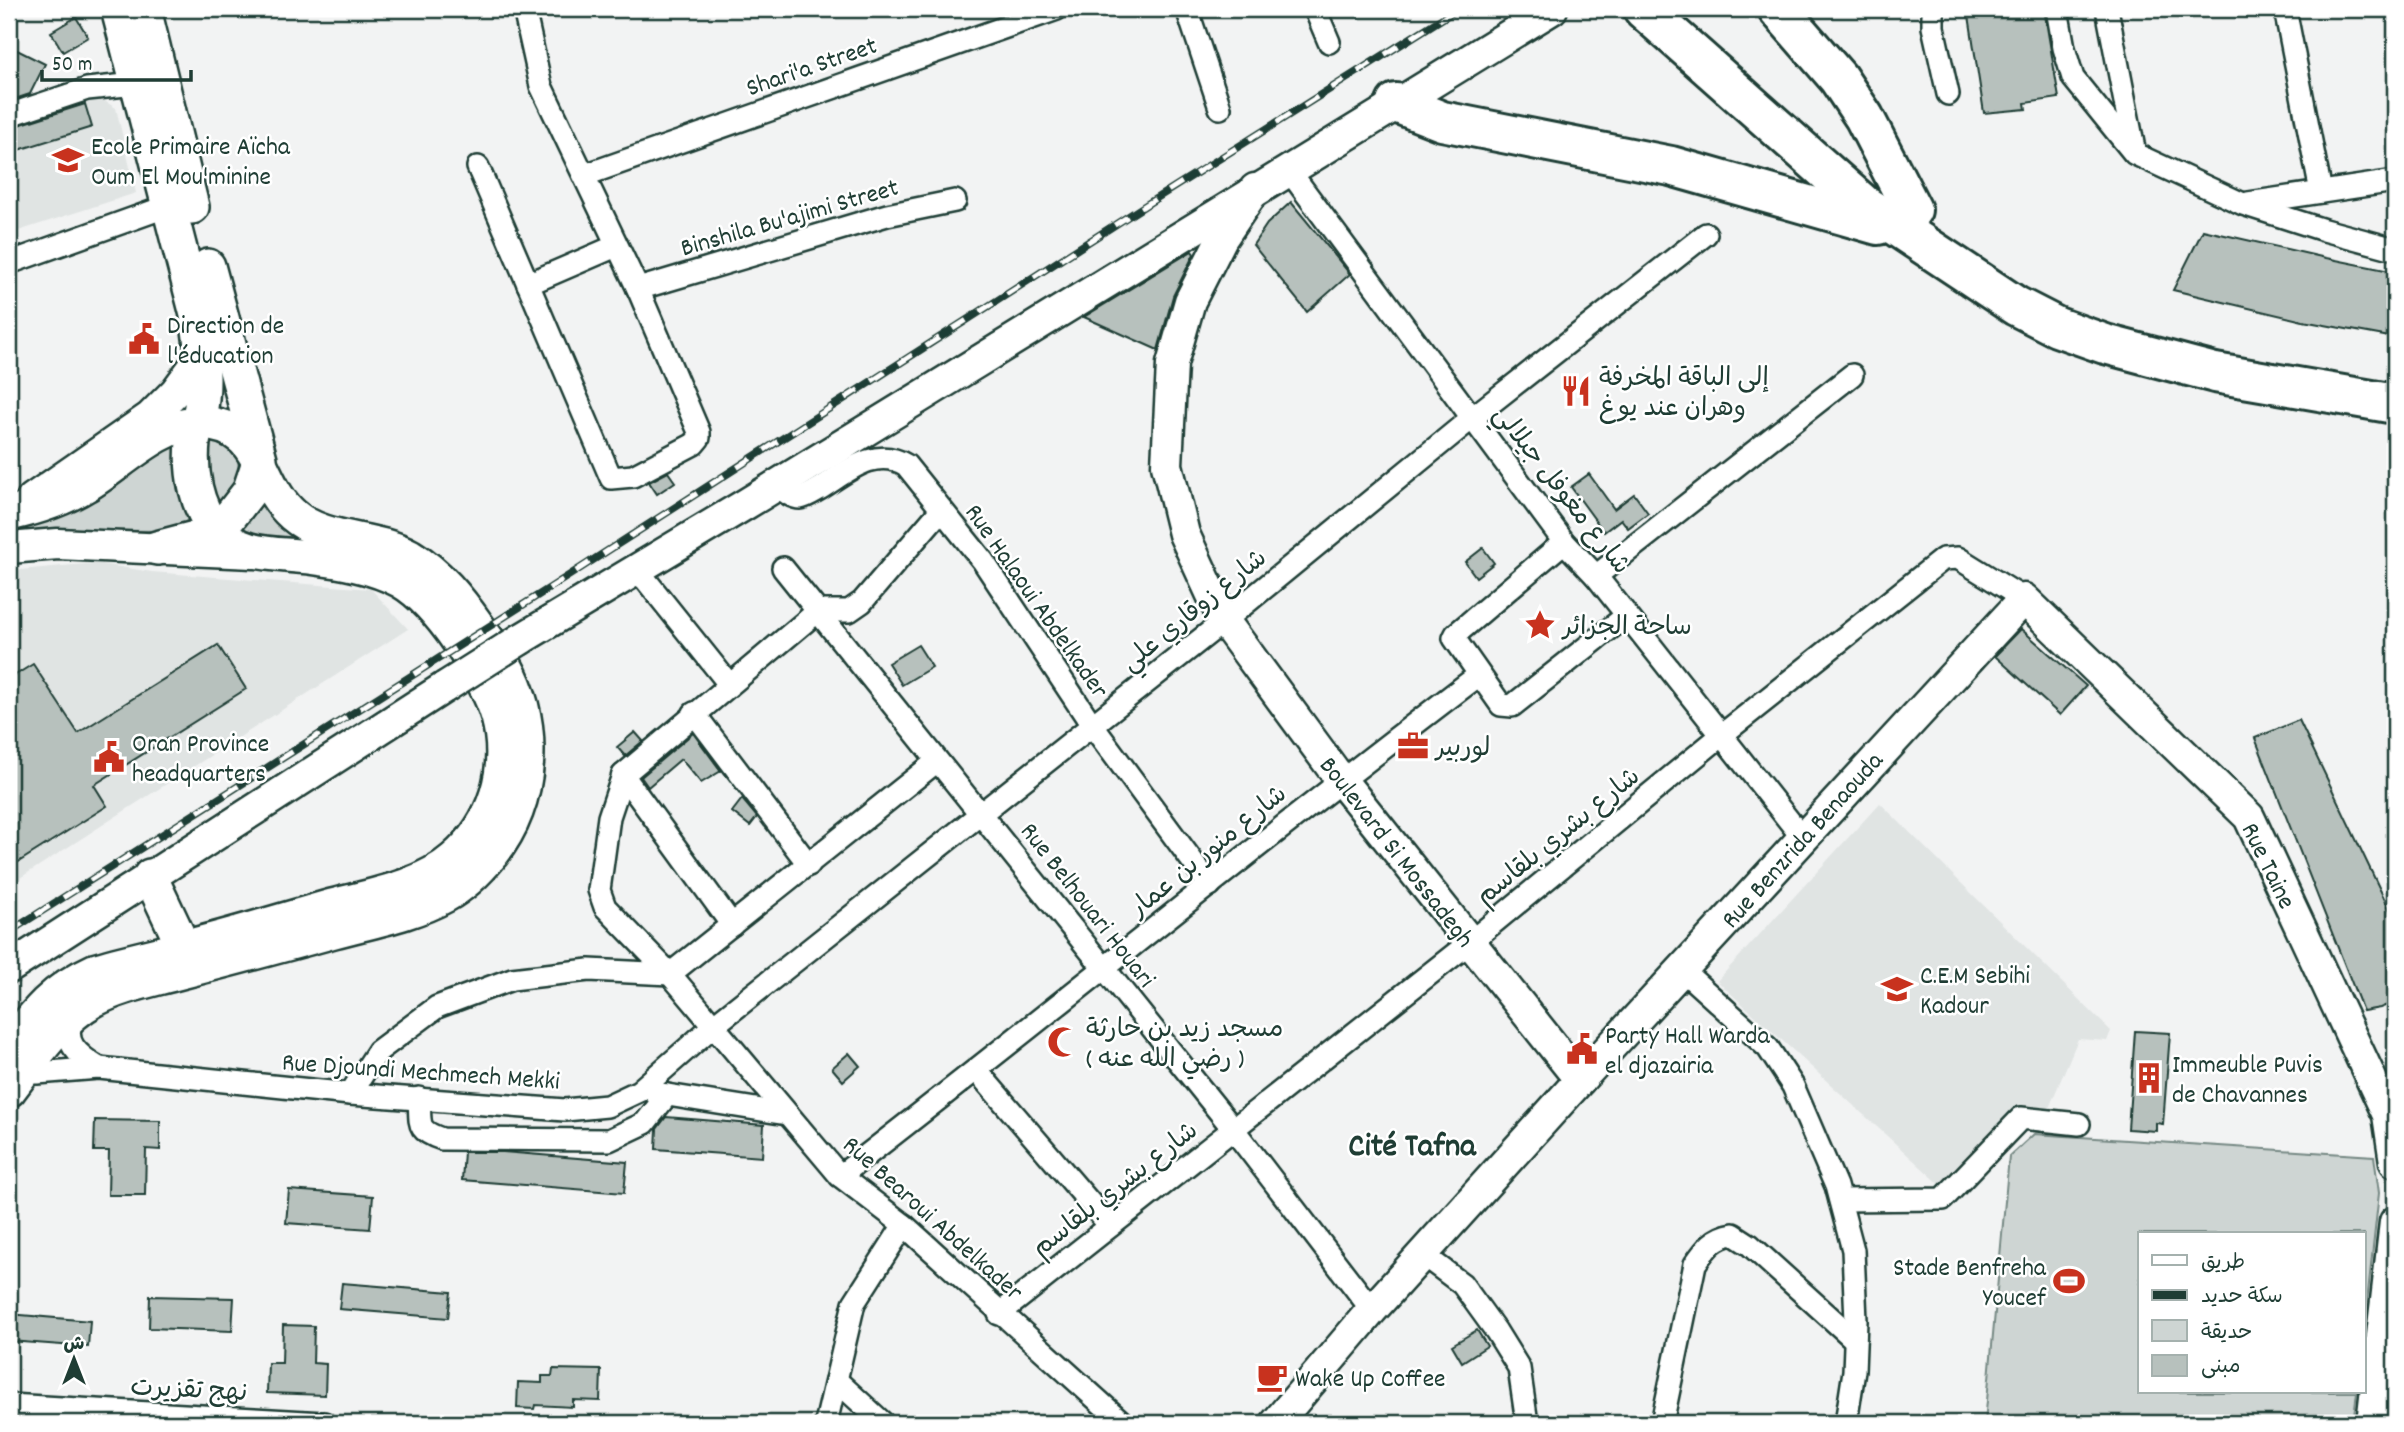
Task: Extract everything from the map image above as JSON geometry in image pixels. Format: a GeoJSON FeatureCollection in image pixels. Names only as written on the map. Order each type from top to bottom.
{"type":"FeatureCollection","features":[{"type":"Feature","properties":{"kind":"highway"},"geometry":{"type":"LineString","coordinates":[[1643,9],[1829,176],[1907,221],[2053,297],[2160,336],[2235,352],[2395,379]]}},
{"type":"Feature","properties":{"kind":"highway"},"geometry":{"type":"LineString","coordinates":[[1680,9],[1865,178],[1907,221],[2016,306],[2057,327],[2105,344],[2215,373],[2395,404]]}},
{"type":"Feature","properties":{"kind":"highway"},"geometry":{"type":"LineString","coordinates":[[1778,9],[1838,78],[1864,117],[1907,221]]}},
{"type":"Feature","properties":{"kind":"highway"},"geometry":{"type":"LineString","coordinates":[[1396,103],[1442,121],[1671,166],[1907,221]]}},
{"type":"Feature","properties":{"kind":"main road"},"geometry":{"type":"LineString","coordinates":[[13,1066],[38,1009],[72,981],[114,965],[383,892],[430,874],[452,861],[489,818],[504,760],[502,734],[496,710],[485,686],[450,629],[413,588],[391,576],[366,568],[308,557],[255,553],[231,542],[215,529],[205,513],[194,478],[194,441],[203,397],[202,356],[193,297],[121,22],[94,9]]}},
{"type":"Feature","properties":{"kind":"main road"},"geometry":{"type":"LineString","coordinates":[[13,1066],[93,1000],[128,987],[383,918],[442,897],[459,887],[491,856],[514,820],[526,779],[528,756],[520,703],[505,665],[467,611],[428,569],[407,555],[386,546],[313,528],[294,516],[272,487],[260,459],[184,175],[144,9]]}},
{"type":"Feature","properties":{"kind":"main road"},"geometry":{"type":"LineString","coordinates":[[9,512],[37,508],[65,497],[162,433],[178,426],[198,423],[226,429],[252,447],[260,459]]}},
{"type":"Feature","properties":{"kind":"main road"},"geometry":{"type":"LineString","coordinates":[[158,548],[199,537],[215,529],[240,506],[249,492],[260,459]]}},
{"type":"Feature","properties":{"kind":"main road"},"geometry":{"type":"LineString","coordinates":[[150,876],[184,948]]}},
{"type":"Feature","properties":{"kind":"street"},"geometry":{"type":"LineString","coordinates":[[478,167],[611,478],[633,476],[694,444],[699,438],[699,432],[638,289],[541,86],[524,9]]}},
{"type":"Feature","properties":{"kind":"street","name":"Shari'a Street"},"geometry":{"type":"LineString","coordinates":[[584,175],[1057,9]]}},
{"type":"Feature","properties":{"kind":"street"},"geometry":{"type":"LineString","coordinates":[[1187,9],[1220,108]]}},
{"type":"Feature","properties":{"kind":"street"},"geometry":{"type":"LineString","coordinates":[[1315,9],[1329,42]]}},
{"type":"Feature","properties":{"kind":"street"},"geometry":{"type":"LineString","coordinates":[[9,968],[521,639],[1552,9]]}},
{"type":"Feature","properties":{"kind":"street"},"geometry":{"type":"LineString","coordinates":[[1933,9],[1933,27],[1948,93]]}},
{"type":"Feature","properties":{"kind":"street"},"geometry":{"type":"LineString","coordinates":[[2057,9],[2073,78],[2134,154],[2243,204],[2395,249]]}},
{"type":"Feature","properties":{"kind":"street"},"geometry":{"type":"LineString","coordinates":[[2107,9],[2134,154]]}},
{"type":"Feature","properties":{"kind":"street"},"geometry":{"type":"LineString","coordinates":[[2285,9],[2321,192]]}},
{"type":"Feature","properties":{"kind":"street"},"geometry":{"type":"LineString","coordinates":[[9,115],[87,89],[136,84]]}},
{"type":"Feature","properties":{"kind":"street","name":"شارع مغوفل جيلالي"},"geometry":{"type":"LineString","coordinates":[[1288,169],[1564,542],[1596,576],[1802,837]]}},
{"type":"Feature","properties":{"kind":"street"},"geometry":{"type":"LineString","coordinates":[[2243,204],[2395,181]]}},
{"type":"Feature","properties":{"kind":"street","name":"Boulevard Si Mossadegh"},"geometry":{"type":"LineString","coordinates":[[1255,189],[1222,238],[1190,301],[1172,364],[1167,465],[1184,534],[1224,621],[1340,780],[1580,1080]]}},
{"type":"Feature","properties":{"kind":"street","name":"Binshila Bu'ajimi Street"},"geometry":{"type":"LineString","coordinates":[[638,289],[887,215],[955,201]]}},
{"type":"Feature","properties":{"kind":"street"},"geometry":{"type":"LineString","coordinates":[[9,263],[168,206]]}},
{"type":"Feature","properties":{"kind":"street","name":"شارع زوقاري علي"},"geometry":{"type":"LineString","coordinates":[[713,1026],[1706,234]]}},
{"type":"Feature","properties":{"kind":"street"},"geometry":{"type":"LineString","coordinates":[[528,284],[616,246]]}},
{"type":"Feature","properties":{"kind":"street"},"geometry":{"type":"LineString","coordinates":[[9,512],[47,490],[150,417],[176,391],[202,356]]}},
{"type":"Feature","properties":{"kind":"street"},"geometry":{"type":"LineString","coordinates":[[1596,576],[1852,375]]}},
{"type":"Feature","properties":{"kind":"street","name":"Rue Halaoui Abdelkader"},"geometry":{"type":"LineString","coordinates":[[776,485],[788,494],[800,498],[812,494],[859,464],[879,457],[893,457],[906,466],[983,561],[1092,725],[1210,885]]}},
{"type":"Feature","properties":{"kind":"street"},"geometry":{"type":"LineString","coordinates":[[732,925],[622,775],[818,611],[849,611],[862,601],[940,511]]}},
{"type":"Feature","properties":{"kind":"street"},"geometry":{"type":"LineString","coordinates":[[1564,542],[1456,634],[1455,642],[1501,705],[1512,706],[1626,616]]}},
{"type":"Feature","properties":{"kind":"street"},"geometry":{"type":"LineString","coordinates":[[9,548],[58,544],[255,553]]}},
{"type":"Feature","properties":{"kind":"street","name":"شارع بشري بلقاسم"},"geometry":{"type":"LineString","coordinates":[[999,1314],[1469,943],[1723,734],[1943,559],[1958,558],[2024,598]]}},
{"type":"Feature","properties":{"kind":"street","name":"Rue Belhouari Houari"},"geometry":{"type":"LineString","coordinates":[[783,568],[1234,1130],[1372,1310]]}},
{"type":"Feature","properties":{"kind":"street"},"geometry":{"type":"LineString","coordinates":[[637,569],[729,684]]}},
{"type":"Feature","properties":{"kind":"street","name":"Rue Benzrida Benaouda"},"geometry":{"type":"LineString","coordinates":[[1580,1080],[2024,598]]}},
{"type":"Feature","properties":{"kind":"street","name":"Rue Taine"},"geometry":{"type":"LineString","coordinates":[[2024,598],[2249,817],[2388,1115],[2395,1162]]}},
{"type":"Feature","properties":{"kind":"street","name":"شارع منور بن عمار"},"geometry":{"type":"LineString","coordinates":[[840,1176],[977,1071],[1340,780],[1479,675]]}},
{"type":"Feature","properties":{"kind":"street"},"geometry":{"type":"LineString","coordinates":[[694,713],[809,865]]}},
{"type":"Feature","properties":{"kind":"street"},"geometry":{"type":"LineString","coordinates":[[350,1094],[378,1051],[437,1007],[512,979],[589,970],[670,974],[937,761]]}},
{"type":"Feature","properties":{"kind":"street","name":"Rue Bearoui Abdelkader"},"geometry":{"type":"LineString","coordinates":[[622,775],[609,817],[598,890],[605,907],[670,974],[840,1176],[904,1225],[999,1314],[1123,1423]]}},
{"type":"Feature","properties":{"kind":"street"},"geometry":{"type":"LineString","coordinates":[[1682,970],[1768,1048],[1793,1086],[1840,1200],[1853,1250],[1854,1371],[1846,1423]]}},
{"type":"Feature","properties":{"kind":"street"},"geometry":{"type":"LineString","coordinates":[[77,1012],[69,1031],[73,1049],[99,1068]]}},
{"type":"Feature","properties":{"kind":"street","name":"Rue Djoundi Mechmech Mekki"},"geometry":{"type":"LineString","coordinates":[[13,1066],[37,1073],[51,1074],[99,1068],[350,1094],[565,1110],[607,1106],[639,1091],[713,1026]]}},
{"type":"Feature","properties":{"kind":"street"},"geometry":{"type":"LineString","coordinates":[[977,1071],[1110,1227]]}},
{"type":"Feature","properties":{"kind":"street"},"geometry":{"type":"LineString","coordinates":[[1276,1423],[1372,1310],[1580,1080]]}},
{"type":"Feature","properties":{"kind":"street"},"geometry":{"type":"LineString","coordinates":[[639,1091],[788,1114]]}},
{"type":"Feature","properties":{"kind":"street"},"geometry":{"type":"LineString","coordinates":[[419,1098],[421,1126],[426,1134],[442,1139],[564,1141],[609,1140],[638,1128],[667,1095]]}},
{"type":"Feature","properties":{"kind":"street"},"geometry":{"type":"LineString","coordinates":[[1840,1200],[1943,1199],[2021,1118],[2079,1124]]}},
{"type":"Feature","properties":{"kind":"street"},"geometry":{"type":"LineString","coordinates":[[2372,1423],[2387,1361],[2395,1222]]}},
{"type":"Feature","properties":{"kind":"street"},"geometry":{"type":"LineString","coordinates":[[826,1423],[854,1303],[904,1225]]}},
{"type":"Feature","properties":{"kind":"street"},"geometry":{"type":"LineString","coordinates":[[1662,1423],[1695,1264],[1708,1246],[1720,1236],[1733,1234],[1750,1245],[1855,1340]]}},
{"type":"Feature","properties":{"kind":"street"},"geometry":{"type":"LineString","coordinates":[[1422,1254],[1462,1284],[1520,1368],[1527,1423]]}},
{"type":"Feature","properties":{"kind":"street"},"geometry":{"type":"LineString","coordinates":[[836,1380],[883,1423]]}},
{"type":"Feature","properties":{"kind":"street","name":"نهج تقزيرت"},"geometry":{"type":"LineString","coordinates":[[9,1405],[35,1409],[324,1423]]}},
{"type":"Feature","properties":{"kind":"shaded area","name":"Ecole Primaire Aïcha Oum El Mou'minine"},"geometry":{"type":"Polygon","coordinates":[[[96,96],[116,108],[136,193],[9,234],[9,126],[96,96]]]}},
{"type":"Feature","properties":{"kind":"shaded area","name":"Oran Province headquarters"},"geometry":{"type":"Polygon","coordinates":[[[95,563],[152,572],[371,589],[408,629],[9,885],[9,571],[95,563]]]}},
{"type":"Feature","properties":{"kind":"shaded area","name":"C.E.M Sebihi Kadour"},"geometry":{"type":"Polygon","coordinates":[[[1880,803],[2111,1031],[2107,1041],[2078,1039],[2044,1120],[2021,1105],[1944,1188],[1717,981],[1880,803]]]}},
{"type":"Feature","properties":{"kind":"green space"},"geometry":{"type":"Polygon","coordinates":[[[207,435],[237,451],[240,480],[227,497],[214,503],[208,503],[207,435]]]}},
{"type":"Feature","properties":{"kind":"green space"},"geometry":{"type":"Polygon","coordinates":[[[172,440],[178,446],[177,487],[188,516],[183,526],[175,531],[9,530],[9,520],[172,440]]]}},
{"type":"Feature","properties":{"kind":"green space"},"geometry":{"type":"Polygon","coordinates":[[[254,503],[265,507],[273,518],[302,540],[242,537],[237,522],[254,503]]]}},
{"type":"Feature","properties":{"kind":"green space","name":"Stade Benfreha Youcef"},"geometry":{"type":"Polygon","coordinates":[[[2034,1134],[2374,1156],[2379,1193],[2366,1311],[2366,1232],[2138,1232],[2138,1394],[2357,1394],[2353,1423],[1985,1423],[2009,1157],[2034,1134]]]}},
{"type":"Feature","properties":{"kind":"building"},"geometry":{"type":"Polygon","coordinates":[[[1968,9],[2044,9],[2059,98],[2025,103],[2026,109],[1984,113],[1968,9]]]}},
{"type":"Feature","properties":{"kind":"building"},"geometry":{"type":"Polygon","coordinates":[[[76,17],[88,37],[63,52],[51,32],[76,17]]]}},
{"type":"Feature","properties":{"kind":"building"},"geometry":{"type":"Polygon","coordinates":[[[9,46],[45,64],[30,94],[9,101],[9,46]]]}},
{"type":"Feature","properties":{"kind":"building"},"geometry":{"type":"Polygon","coordinates":[[[85,104],[92,127],[9,153],[9,128],[85,104]]]}},
{"type":"Feature","properties":{"kind":"building"},"geometry":{"type":"Polygon","coordinates":[[[1291,202],[1350,274],[1307,312],[1253,245],[1267,224],[1291,202]]]}},
{"type":"Feature","properties":{"kind":"building"},"geometry":{"type":"Polygon","coordinates":[[[2203,230],[2395,272],[2395,338],[2303,321],[2173,290],[2203,230]]]}},
{"type":"Feature","properties":{"kind":"building"},"geometry":{"type":"Polygon","coordinates":[[[1192,251],[1194,254],[1173,296],[1158,350],[1084,317],[1192,251]]]}},
{"type":"Feature","properties":{"kind":"building"},"geometry":{"type":"Polygon","coordinates":[[[668,472],[675,482],[657,494],[649,482],[668,472]]]}},
{"type":"Feature","properties":{"kind":"building"},"geometry":{"type":"Polygon","coordinates":[[[1589,474],[1614,509],[1634,494],[1648,513],[1628,528],[1621,519],[1604,532],[1571,487],[1589,474]]]}},
{"type":"Feature","properties":{"kind":"building"},"geometry":{"type":"Polygon","coordinates":[[[1483,548],[1494,563],[1476,577],[1465,562],[1483,548]]]}},
{"type":"Feature","properties":{"kind":"building"},"geometry":{"type":"Polygon","coordinates":[[[2021,629],[2086,686],[2060,715],[1995,656],[2021,629]]]}},
{"type":"Feature","properties":{"kind":"building"},"geometry":{"type":"Polygon","coordinates":[[[218,645],[246,689],[94,785],[107,806],[9,868],[9,679],[33,664],[78,733],[218,645]]]}},
{"type":"Feature","properties":{"kind":"building"},"geometry":{"type":"Polygon","coordinates":[[[918,645],[932,667],[902,685],[888,663],[918,645]]]}},
{"type":"Feature","properties":{"kind":"building"},"geometry":{"type":"Polygon","coordinates":[[[2299,720],[2395,921],[2395,1002],[2380,1008],[2363,1011],[2255,738],[2299,720]]]}},
{"type":"Feature","properties":{"kind":"building"},"geometry":{"type":"Polygon","coordinates":[[[635,732],[643,741],[625,756],[617,747],[635,732]]]}},
{"type":"Feature","properties":{"kind":"building"},"geometry":{"type":"Polygon","coordinates":[[[693,733],[721,771],[701,783],[681,759],[648,787],[641,777],[693,733]]]}},
{"type":"Feature","properties":{"kind":"building"},"geometry":{"type":"Polygon","coordinates":[[[742,799],[757,817],[750,826],[732,812],[742,799]]]}},
{"type":"Feature","properties":{"kind":"building","name":"Immeuble Puvis de Chavannes"},"geometry":{"type":"Polygon","coordinates":[[[2135,1031],[2170,1033],[2163,1124],[2156,1123],[2156,1131],[2128,1129],[2135,1031]]]}},
{"type":"Feature","properties":{"kind":"building"},"geometry":{"type":"Polygon","coordinates":[[[849,1053],[860,1066],[843,1081],[832,1068],[849,1053]]]}},
{"type":"Feature","properties":{"kind":"building"},"geometry":{"type":"Polygon","coordinates":[[[666,1117],[764,1125],[762,1157],[656,1149],[657,1129],[666,1117]]]}},
{"type":"Feature","properties":{"kind":"building"},"geometry":{"type":"Polygon","coordinates":[[[95,1120],[160,1121],[160,1150],[146,1149],[145,1195],[108,1195],[109,1151],[94,1151],[95,1120]]]}},
{"type":"Feature","properties":{"kind":"building"},"geometry":{"type":"Polygon","coordinates":[[[464,1152],[503,1152],[627,1162],[624,1193],[462,1180],[464,1152]]]}},
{"type":"Feature","properties":{"kind":"building"},"geometry":{"type":"Polygon","coordinates":[[[289,1190],[373,1196],[370,1229],[286,1223],[289,1190]]]}},
{"type":"Feature","properties":{"kind":"building"},"geometry":{"type":"Polygon","coordinates":[[[342,1283],[451,1292],[448,1318],[339,1309],[342,1283]]]}},
{"type":"Feature","properties":{"kind":"building"},"geometry":{"type":"Polygon","coordinates":[[[150,1296],[234,1298],[232,1331],[149,1328],[150,1296]]]}},
{"type":"Feature","properties":{"kind":"building"},"geometry":{"type":"Polygon","coordinates":[[[9,1314],[90,1321],[88,1347],[9,1341],[9,1314]]]}},
{"type":"Feature","properties":{"kind":"building"},"geometry":{"type":"Polygon","coordinates":[[[283,1325],[314,1326],[313,1363],[326,1364],[325,1395],[267,1393],[268,1363],[282,1363],[283,1325]]]}},
{"type":"Feature","properties":{"kind":"building"},"geometry":{"type":"Polygon","coordinates":[[[1477,1330],[1487,1346],[1462,1362],[1452,1345],[1477,1330]]]}},
{"type":"Feature","properties":{"kind":"building"},"geometry":{"type":"Polygon","coordinates":[[[553,1369],[601,1370],[600,1401],[573,1400],[573,1407],[535,1405],[534,1409],[517,1408],[518,1382],[542,1383],[542,1376],[552,1376],[553,1369]]]}},
{"type":"Feature","properties":{"kind":"railway"},"geometry":{"type":"LineString","coordinates":[[9,932],[1457,9]]}},
{"type":"Feature","properties":{"kind":"place","name":"Ecole Primaire Aïcha Oum El Mou'minine"},"geometry":{"type":"Point","coordinates":[68,160]}},
{"type":"Feature","properties":{"kind":"place","name":"Direction de l'éducation"},"geometry":{"type":"Point","coordinates":[144,339]}},
{"type":"Feature","properties":{"kind":"place","name":"إلى الباقة المخرفة وهران عند يوغ"},"geometry":{"type":"Point","coordinates":[1576,391]}},
{"type":"Feature","properties":{"kind":"place","name":"ساحة الجزائر"},"geometry":{"type":"Point","coordinates":[1540,625]}},
{"type":"Feature","properties":{"kind":"place","name":"لوربير"},"geometry":{"type":"Point","coordinates":[1413,746]}},
{"type":"Feature","properties":{"kind":"place","name":"Oran Province headquarters"},"geometry":{"type":"Point","coordinates":[109,757]}},
{"type":"Feature","properties":{"kind":"place","name":"C.E.M Sebihi Kadour"},"geometry":{"type":"Point","coordinates":[1897,989]}},
{"type":"Feature","properties":{"kind":"place","name":"مسجد زيد بن حارثة ( رضي الله عنه )"},"geometry":{"type":"Point","coordinates":[1063,1042]}},
{"type":"Feature","properties":{"kind":"place","name":"Party Hall Warda el djazairia"},"geometry":{"type":"Point","coordinates":[1582,1049]}},
{"type":"Feature","properties":{"kind":"place","name":"Immeuble Puvis de Chavannes"},"geometry":{"type":"Point","coordinates":[2149,1078]}},
{"type":"Feature","properties":{"kind":"place","name":"Stade Benfreha Youcef"},"geometry":{"type":"Point","coordinates":[2069,1281]}},
{"type":"Feature","properties":{"kind":"place","name":"Wake Up Coffee"},"geometry":{"type":"Point","coordinates":[1272,1377]}},
{"type":"Feature","properties":{"kind":"district","name":"Cité Tafna"},"geometry":{"type":"Point","coordinates":[1412,1143]}}]}
